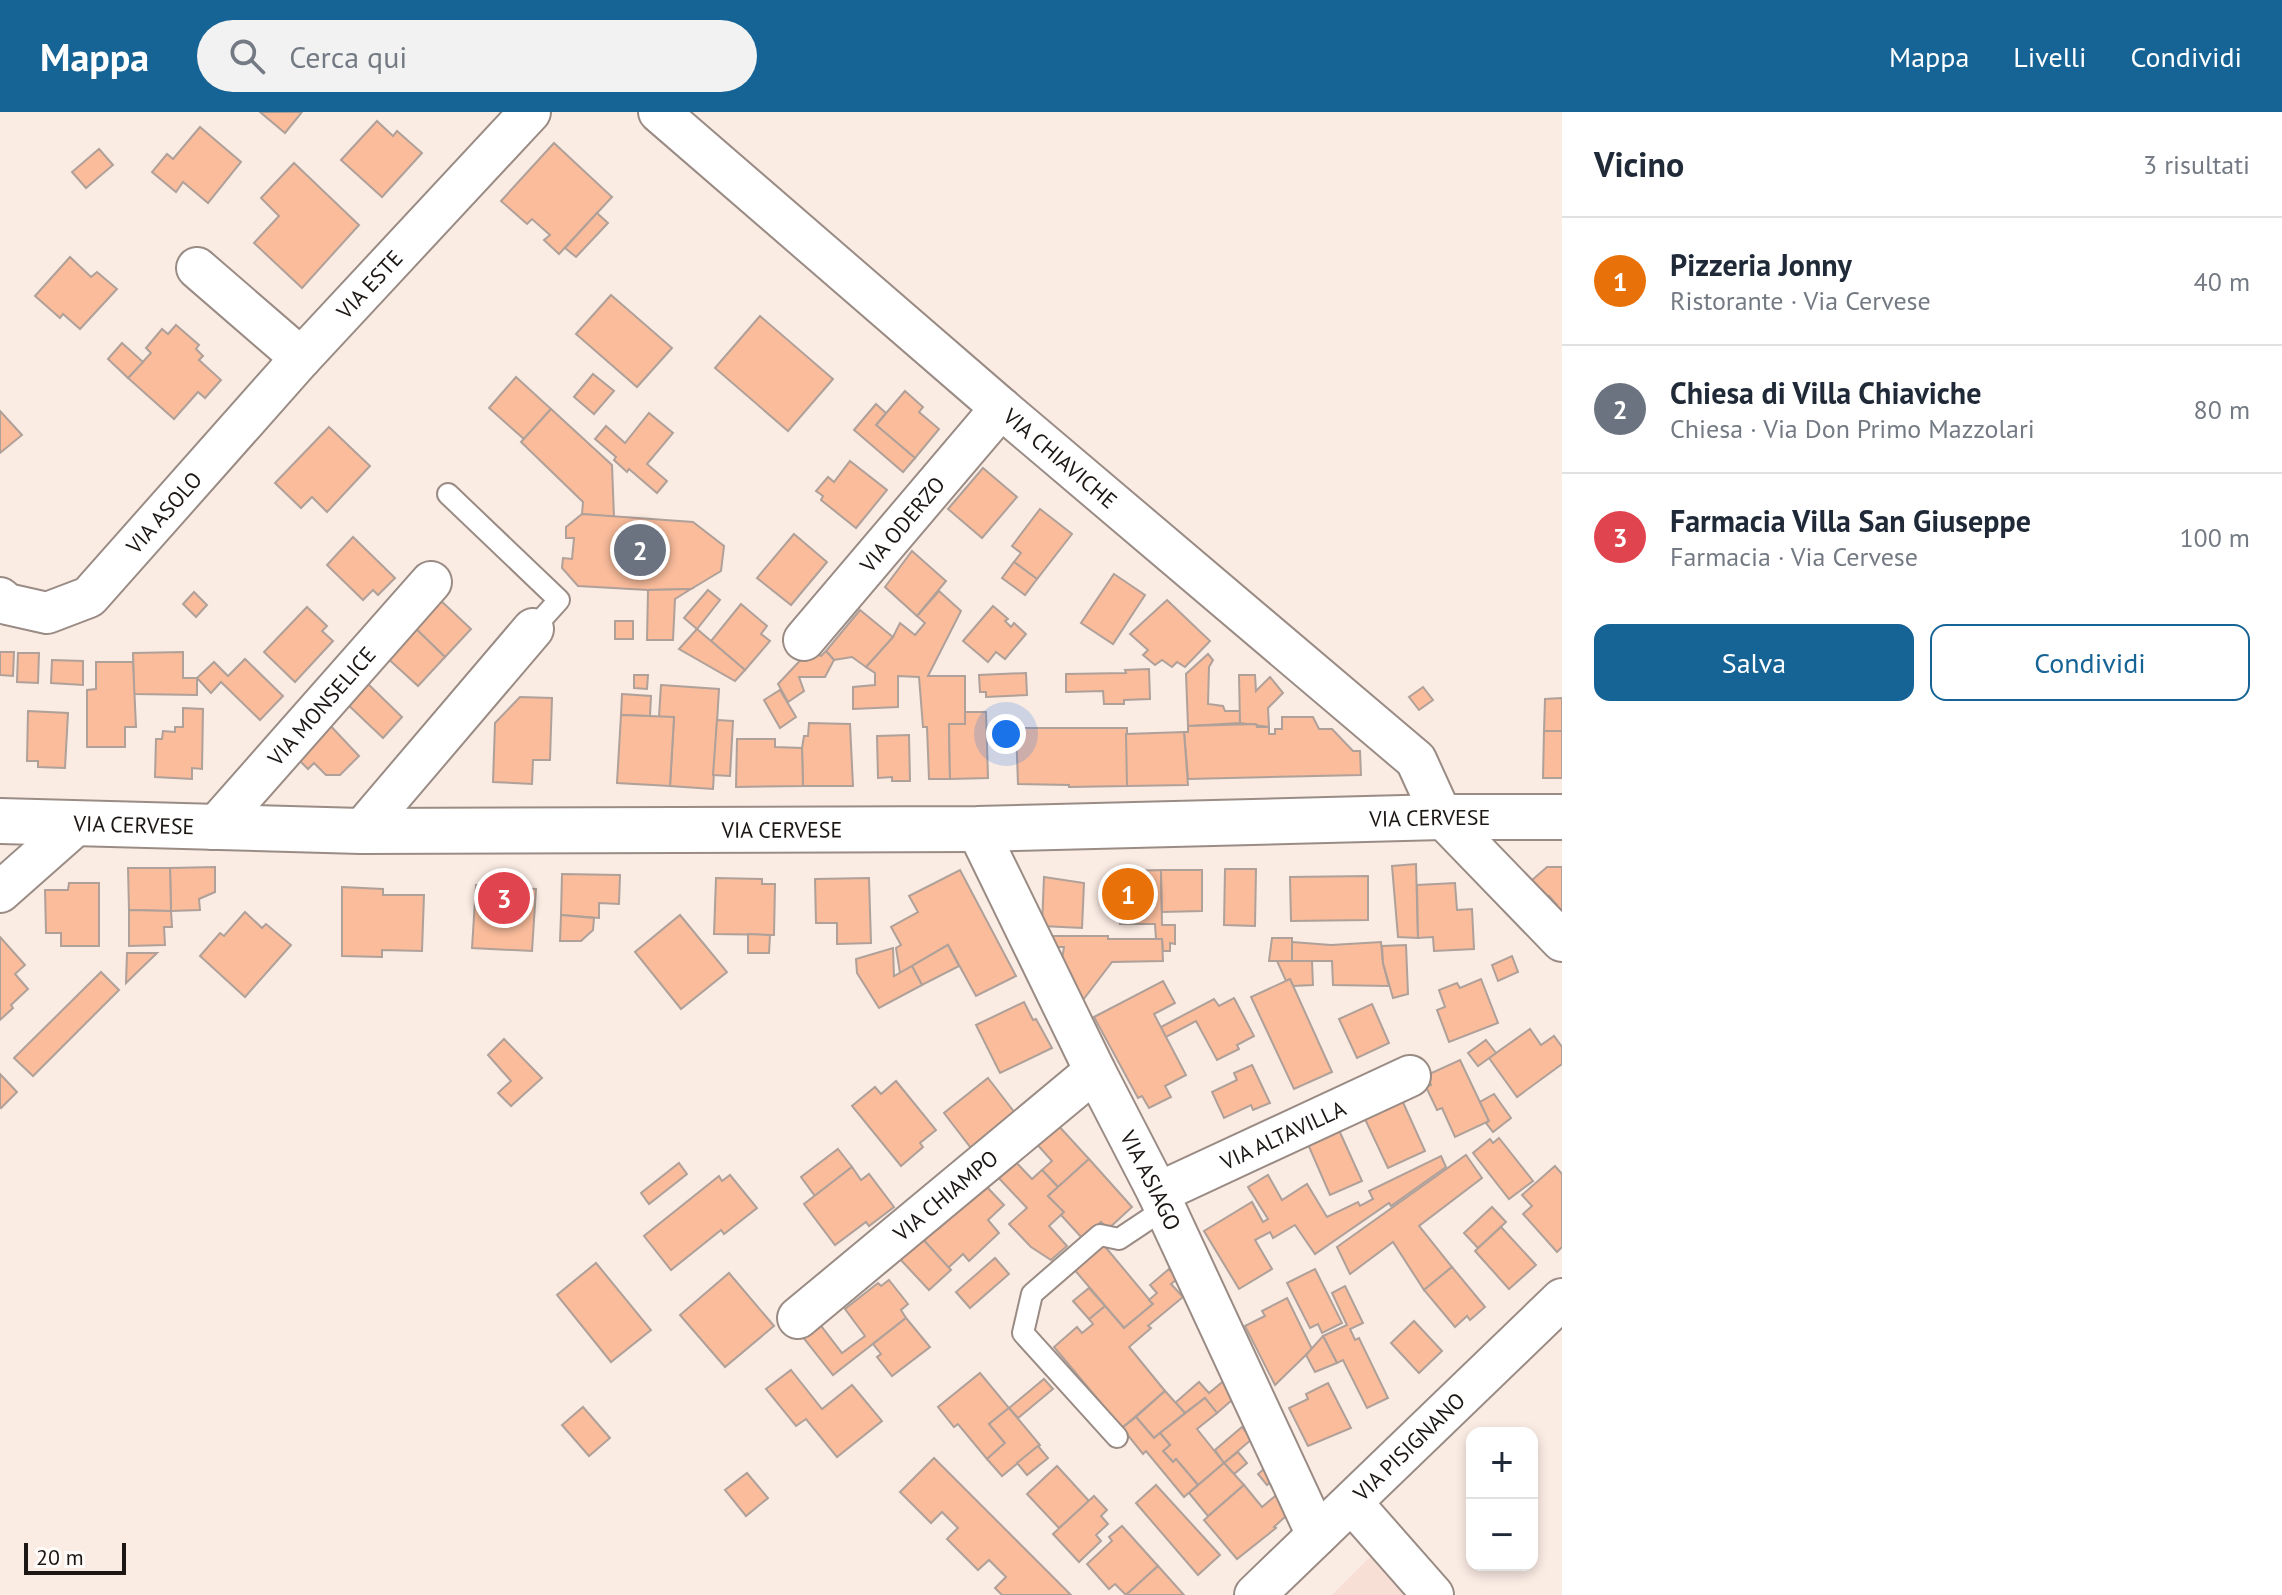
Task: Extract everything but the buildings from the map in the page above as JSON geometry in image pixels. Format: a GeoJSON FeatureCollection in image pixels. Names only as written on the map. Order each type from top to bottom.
{"type":"FeatureCollection","features":[{"type":"Feature","properties":{"kind":"main road","name":"VIA CERVESE"},"geometry":{"type":"LineString","coordinates":[[0,821],[361,831],[977,829],[1442,817],[1562,817]]}},
{"type":"Feature","properties":{"kind":"street","name":"VIA ESTE"},"geometry":{"type":"LineString","coordinates":[[301,358],[530,112]]}},
{"type":"Feature","properties":{"kind":"street","name":"VIA CHIAVICHE"},"geometry":{"type":"LineString","coordinates":[[659,112],[1001,408],[1416,760],[1442,817],[1562,941]]}},
{"type":"Feature","properties":{"kind":"street"},"geometry":{"type":"LineString","coordinates":[[197,268],[301,358]]}},
{"type":"Feature","properties":{"kind":"street","name":"VIA ASOLO"},"geometry":{"type":"LineString","coordinates":[[0,598],[7,604],[47,613],[89,597],[301,358]]}},
{"type":"Feature","properties":{"kind":"street","name":"VIA ODERZO"},"geometry":{"type":"LineString","coordinates":[[804,640],[1001,408]]}},
{"type":"Feature","properties":{"kind":"street","name":"VIA MONSELICE"},"geometry":{"type":"LineString","coordinates":[[213,829],[431,582]]}},
{"type":"Feature","properties":{"kind":"street"},"geometry":{"type":"LineString","coordinates":[[361,831],[533,629]]}},
{"type":"Feature","properties":{"kind":"street"},"geometry":{"type":"LineString","coordinates":[[0,892],[78,823]]}},
{"type":"Feature","properties":{"kind":"street","name":"VIA ASIAGO"},"geometry":{"type":"LineString","coordinates":[[977,829],[1161,1201],[1317,1535]]}},
{"type":"Feature","properties":{"kind":"street","name":"VIA CHIAMPO"},"geometry":{"type":"LineString","coordinates":[[798,1318],[1095,1071]]}},
{"type":"Feature","properties":{"kind":"street","name":"VIA ALTAVILLA"},"geometry":{"type":"LineString","coordinates":[[1161,1201],[1410,1076]]}},
{"type":"Feature","properties":{"kind":"street","name":"VIA PISIGNANO"},"geometry":{"type":"LineString","coordinates":[[1255,1595],[1562,1299]]}},
{"type":"Feature","properties":{"kind":"street"},"geometry":{"type":"LineString","coordinates":[[1352,1503],[1433,1595]]}},
{"type":"Feature","properties":{"kind":"lane"},"geometry":{"type":"LineString","coordinates":[[448,494],[559,600],[533,629]]}},
{"type":"Feature","properties":{"kind":"lane"},"geometry":{"type":"LineString","coordinates":[[1117,1437],[1023,1333],[1032,1294],[1100,1235],[1119,1239],[1161,1201]]}},
{"type":"Feature","properties":{"kind":"shaded area"},"geometry":{"type":"Polygon","coordinates":[[[1370,1557],[1404,1595],[1332,1595],[1370,1557]]]}},
{"type":"Feature","properties":{"kind":"place","name":"Chiesa di Villa Chiaviche"},"geometry":{"type":"Point","coordinates":[640,550]}},
{"type":"Feature","properties":{"kind":"place","name":"Pizzeria Jonny"},"geometry":{"type":"Point","coordinates":[1128,894]}},
{"type":"Feature","properties":{"kind":"place","name":"Farmacia Villa San Giuseppe"},"geometry":{"type":"Point","coordinates":[504,898]}}]}
